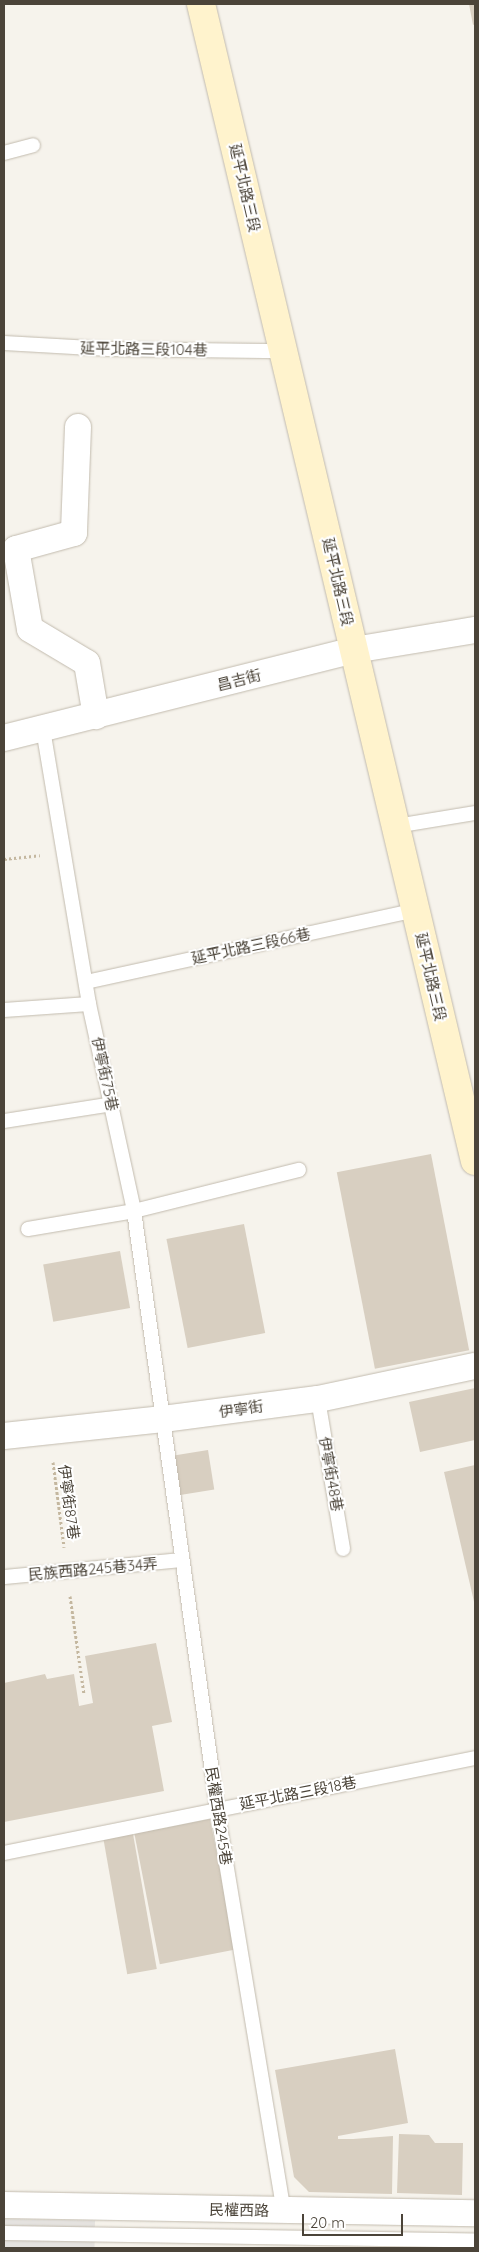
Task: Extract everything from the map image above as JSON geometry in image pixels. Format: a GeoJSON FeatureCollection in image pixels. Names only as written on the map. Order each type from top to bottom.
{"type":"FeatureCollection","features":[{"type":"Feature","properties":{"kind":"street","name":"延平北路三段"},"geometry":{"type":"LineString","coordinates":[[201,4],[416,910],[469,1105],[475,1161]]}},
{"type":"Feature","properties":{"kind":"street"},"geometry":{"type":"LineString","coordinates":[[78,427],[74,533],[16,549],[30,629],[87,663],[96,716]]}},
{"type":"Feature","properties":{"kind":"street","name":"昌吉街"},"geometry":{"type":"LineString","coordinates":[[4,738],[354,650],[475,630]]}},
{"type":"Feature","properties":{"kind":"street","name":"伊寧街"},"geometry":{"type":"LineString","coordinates":[[4,1436],[163,1419],[318,1399],[475,1366]]}},
{"type":"Feature","properties":{"kind":"street","name":"民權西路"},"geometry":{"type":"LineString","coordinates":[[4,2205],[71,2214],[284,2211],[475,2213]]}},
{"type":"Feature","properties":{"kind":"lane"},"geometry":{"type":"LineString","coordinates":[[4,153],[33,145]]}},
{"type":"Feature","properties":{"kind":"lane","name":"延平北路三段104巷"},"geometry":{"type":"LineString","coordinates":[[4,343],[109,349],[284,351]]}},
{"type":"Feature","properties":{"kind":"lane","name":"伊寧街75巷"},"geometry":{"type":"LineString","coordinates":[[42,729],[90,1004],[134,1211],[163,1419]]}},
{"type":"Feature","properties":{"kind":"lane"},"geometry":{"type":"LineString","coordinates":[[396,826],[475,812]]}},
{"type":"Feature","properties":{"kind":"lane","name":"延平北路三段66巷"},"geometry":{"type":"LineString","coordinates":[[86,982],[416,910]]}},
{"type":"Feature","properties":{"kind":"lane"},"geometry":{"type":"LineString","coordinates":[[4,1010],[90,1004]]}},
{"type":"Feature","properties":{"kind":"lane"},"geometry":{"type":"LineString","coordinates":[[4,1121],[112,1104]]}},
{"type":"Feature","properties":{"kind":"lane"},"geometry":{"type":"LineString","coordinates":[[28,1229],[134,1211],[299,1170]]}},
{"type":"Feature","properties":{"kind":"lane","name":"伊寧街48巷"},"geometry":{"type":"LineString","coordinates":[[318,1399],[344,1549]]}},
{"type":"Feature","properties":{"kind":"lane","name":"民權西路245巷"},"geometry":{"type":"LineString","coordinates":[[163,1419],[217,1808],[284,2211]]}},
{"type":"Feature","properties":{"kind":"lane","name":"民族西路245巷34弄"},"geometry":{"type":"LineString","coordinates":[[4,1577],[182,1560]]}},
{"type":"Feature","properties":{"kind":"lane","name":"延平北路三段18巷"},"geometry":{"type":"LineString","coordinates":[[4,1853],[217,1808],[475,1758]]}},
{"type":"Feature","properties":{"kind":"lane"},"geometry":{"type":"LineString","coordinates":[[4,2233],[475,2240]]}},
{"type":"Feature","properties":{"kind":"path"},"geometry":{"type":"LineString","coordinates":[[4,860],[63,853]]}},
{"type":"Feature","properties":{"kind":"path","name":"伊寧街87巷"},"geometry":{"type":"LineString","coordinates":[[49,1431],[84,1694]]}},
{"type":"Feature","properties":{"kind":"shaded area"},"geometry":{"type":"Polygon","coordinates":[[[4,2219],[95,2221],[95,2248],[4,2248],[4,2219]]]}},
{"type":"Feature","properties":{"kind":"building"},"geometry":{"type":"Polygon","coordinates":[[[469,4],[475,4],[475,24],[473,25],[469,4]]]}},
{"type":"Feature","properties":{"kind":"building"},"geometry":{"type":"Polygon","coordinates":[[[431,1154],[469,1350],[375,1369],[337,1172],[431,1154]]]}},
{"type":"Feature","properties":{"kind":"building"},"geometry":{"type":"Polygon","coordinates":[[[244,1224],[265,1333],[188,1348],[166,1239],[244,1224]]]}},
{"type":"Feature","properties":{"kind":"building"},"geometry":{"type":"Polygon","coordinates":[[[120,1251],[130,1308],[53,1322],[43,1265],[120,1251]]]}},
{"type":"Feature","properties":{"kind":"building"},"geometry":{"type":"Polygon","coordinates":[[[475,1388],[475,1440],[420,1452],[409,1402],[475,1388]]]}},
{"type":"Feature","properties":{"kind":"building"},"geometry":{"type":"Polygon","coordinates":[[[208,1450],[214,1490],[179,1495],[172,1456],[208,1450]]]}},
{"type":"Feature","properties":{"kind":"building"},"geometry":{"type":"Polygon","coordinates":[[[475,1465],[475,1606],[444,1472],[475,1465]]]}},
{"type":"Feature","properties":{"kind":"building"},"geometry":{"type":"Polygon","coordinates":[[[156,1643],[172,1722],[152,1726],[164,1791],[4,1822],[4,1683],[45,1674],[47,1679],[74,1674],[79,1706],[93,1703],[85,1656],[156,1643]]]}},
{"type":"Feature","properties":{"kind":"building"},"geometry":{"type":"Polygon","coordinates":[[[210,1819],[235,1950],[160,1964],[134,1834],[210,1819]]]}},
{"type":"Feature","properties":{"kind":"building"},"geometry":{"type":"Polygon","coordinates":[[[133,1834],[157,1969],[127,1974],[103,1839],[133,1834]]]}},
{"type":"Feature","properties":{"kind":"building"},"geometry":{"type":"Polygon","coordinates":[[[395,2049],[408,2123],[338,2136],[338,2139],[353,2139],[393,2136],[392,2194],[309,2192],[294,2177],[275,2070],[395,2049]]]}},
{"type":"Feature","properties":{"kind":"building"},"geometry":{"type":"Polygon","coordinates":[[[399,2134],[429,2135],[435,2143],[463,2143],[462,2195],[397,2193],[399,2134]]]}}]}
